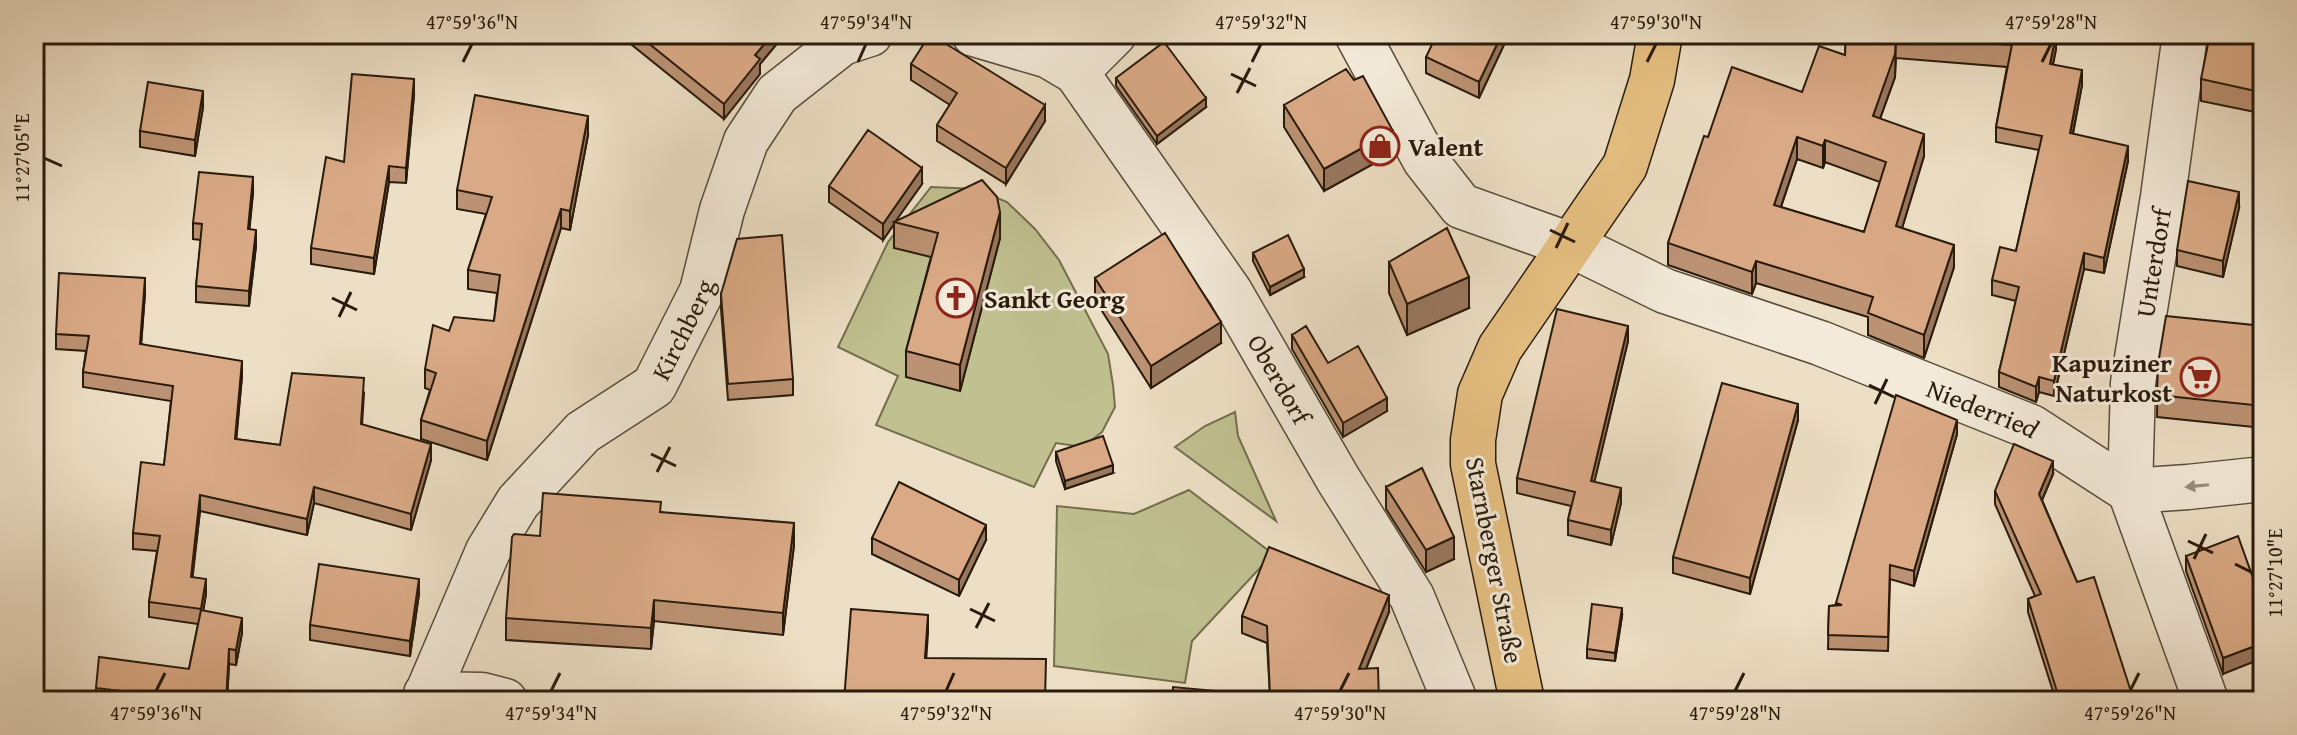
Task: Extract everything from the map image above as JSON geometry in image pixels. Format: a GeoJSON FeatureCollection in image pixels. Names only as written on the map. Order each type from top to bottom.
{"type":"FeatureCollection","features":[{"type":"Feature","properties":{"kind":"main road","name":"Starnberger Straße"},"geometry":{"type":"LineString","coordinates":[[1522,701],[1473,464],[1480,394],[1500,348],[1573,246],[1625,166],[1652,80],[1660,34]]}},
{"type":"Feature","properties":{"kind":"street","name":"Kirchberg"},"geometry":{"type":"LineString","coordinates":[[425,698],[488,551],[518,502],[583,432],[654,386],[702,291],[722,210],[746,141],[777,94],[842,43],[870,34]]}},
{"type":"Feature","properties":{"kind":"street"},"geometry":{"type":"LineString","coordinates":[[974,34],[1049,56],[1076,72],[1114,34]]}},
{"type":"Feature","properties":{"kind":"street","name":"Niederried"},"geometry":{"type":"LineString","coordinates":[[1357,34],[1425,160],[1461,206],[1573,246],[1665,291],[1820,343],[2031,427],[2130,491]]}},
{"type":"Feature","properties":{"kind":"street","name":"Unterdorf"},"geometry":{"type":"LineString","coordinates":[[2130,491],[2133,383],[2185,34]]}},
{"type":"Feature","properties":{"kind":"street","name":"Oberdorf"},"geometry":{"type":"LineString","coordinates":[[1076,72],[1230,292],[1338,479],[1412,597],[1455,701]]}},
{"type":"Feature","properties":{"kind":"street"},"geometry":{"type":"LineString","coordinates":[[2206,701],[2130,491],[2263,479]]}},
{"type":"Feature","properties":{"kind":"street"},"geometry":{"type":"LineString","coordinates":[[425,698],[482,695],[505,701]]}},
{"type":"Feature","properties":{"kind":"green space"},"geometry":{"type":"Polygon","coordinates":[[[931,187],[976,189],[1007,202],[1035,229],[1059,260],[1108,354],[1115,407],[1102,432],[1083,447],[1056,443],[1034,487],[876,425],[898,376],[838,347],[888,242],[931,187]]]}},
{"type":"Feature","properties":{"kind":"green space"},"geometry":{"type":"Polygon","coordinates":[[[1235,412],[1238,436],[1276,521],[1175,447],[1205,426],[1235,412]]]}},
{"type":"Feature","properties":{"kind":"green space"},"geometry":{"type":"Polygon","coordinates":[[[1189,490],[1273,554],[1192,641],[1185,683],[1054,666],[1057,506],[1134,514],[1189,490]]]}},
{"type":"Feature","properties":{"kind":"building"},"geometry":{"type":"Polygon","coordinates":[[[637,34],[773,34],[755,55],[760,59],[724,104],[637,34]]]}},
{"type":"Feature","properties":{"kind":"building"},"geometry":{"type":"Polygon","coordinates":[[[930,34],[1045,105],[1006,168],[937,125],[957,93],[911,64],[930,34]]]}},
{"type":"Feature","properties":{"kind":"building"},"geometry":{"type":"Polygon","coordinates":[[[1437,34],[1502,34],[1479,82],[1426,57],[1437,34]]]}},
{"type":"Feature","properties":{"kind":"building"},"geometry":{"type":"Polygon","coordinates":[[[1846,34],[2011,34],[2010,45],[1896,36],[1895,54],[1873,116],[1924,134],[1896,226],[1954,245],[1924,335],[1868,313],[1873,297],[1756,261],[1752,272],[1668,243],[1704,136],[1708,137],[1732,67],[1802,92],[1819,46],[1845,55],[1846,34]],[[1797,137],[1774,205],[1864,232],[1886,162],[1825,140],[1823,146],[1797,137]]]}},
{"type":"Feature","properties":{"kind":"building"},"geometry":{"type":"Polygon","coordinates":[[[2014,34],[2056,34],[2050,64],[2082,70],[2070,133],[2128,146],[2104,258],[2084,253],[2054,381],[2039,377],[2036,387],[1999,372],[2019,287],[1992,280],[2000,247],[2016,251],[2042,136],[1996,127],[2014,34]]]}},
{"type":"Feature","properties":{"kind":"building"},"geometry":{"type":"Polygon","coordinates":[[[2210,34],[2263,34],[2260,92],[2201,79],[2210,34]]]}},
{"type":"Feature","properties":{"kind":"building"},"geometry":{"type":"Polygon","coordinates":[[[1164,42],[1206,98],[1157,136],[1116,78],[1164,42]]]}},
{"type":"Feature","properties":{"kind":"building"},"geometry":{"type":"Polygon","coordinates":[[[1346,69],[1354,80],[1363,76],[1393,131],[1324,169],[1284,105],[1346,69]]]}},
{"type":"Feature","properties":{"kind":"building"},"geometry":{"type":"Polygon","coordinates":[[[352,74],[414,79],[406,168],[389,166],[374,258],[311,248],[326,157],[344,162],[352,74]]]}},
{"type":"Feature","properties":{"kind":"building"},"geometry":{"type":"Polygon","coordinates":[[[148,82],[203,91],[195,140],[140,131],[148,82]]]}},
{"type":"Feature","properties":{"kind":"building"},"geometry":{"type":"Polygon","coordinates":[[[475,95],[588,116],[570,211],[561,209],[487,441],[421,420],[436,373],[425,369],[433,325],[449,331],[454,317],[494,321],[500,275],[468,270],[492,197],[457,190],[475,95]]]}},
{"type":"Feature","properties":{"kind":"building"},"geometry":{"type":"Polygon","coordinates":[[[868,130],[922,168],[883,224],[829,186],[868,130]]]}},
{"type":"Feature","properties":{"kind":"building"},"geometry":{"type":"Polygon","coordinates":[[[199,172],[253,177],[248,229],[256,230],[249,291],[196,286],[202,224],[193,223],[199,172]]]}},
{"type":"Feature","properties":{"kind":"building","name":"Sankt Georg"},"geometry":{"type":"Polygon","coordinates":[[[982,180],[997,197],[1000,212],[960,365],[906,351],[938,233],[894,222],[982,180]]]}},
{"type":"Feature","properties":{"kind":"building"},"geometry":{"type":"Polygon","coordinates":[[[2188,181],[2239,192],[2223,261],[2177,250],[2188,181]]]}},
{"type":"Feature","properties":{"kind":"building"},"geometry":{"type":"Polygon","coordinates":[[[1447,228],[1469,277],[1407,304],[1389,262],[1447,228]]]}},
{"type":"Feature","properties":{"kind":"building"},"geometry":{"type":"Polygon","coordinates":[[[1165,233],[1221,322],[1151,366],[1095,278],[1165,233]]]}},
{"type":"Feature","properties":{"kind":"building"},"geometry":{"type":"Polygon","coordinates":[[[782,235],[793,379],[728,384],[721,294],[737,239],[782,235]]]}},
{"type":"Feature","properties":{"kind":"building"},"geometry":{"type":"Polygon","coordinates":[[[1288,235],[1304,269],[1270,287],[1253,253],[1288,235]]]}},
{"type":"Feature","properties":{"kind":"building"},"geometry":{"type":"Polygon","coordinates":[[[59,273],[145,278],[140,344],[242,361],[235,439],[280,445],[292,373],[364,378],[361,424],[431,444],[411,514],[314,487],[307,519],[200,495],[191,577],[206,579],[201,609],[149,602],[160,536],[133,533],[141,462],[164,465],[173,386],[83,372],[89,336],[56,334],[59,273]]]}},
{"type":"Feature","properties":{"kind":"building"},"geometry":{"type":"Polygon","coordinates":[[[1557,309],[1628,326],[1591,481],[1621,488],[1611,530],[1568,520],[1575,492],[1517,478],[1557,309]]]}},
{"type":"Feature","properties":{"kind":"building"},"geometry":{"type":"Polygon","coordinates":[[[2166,316],[2263,326],[2263,406],[2157,395],[2158,364],[2166,316]]]}},
{"type":"Feature","properties":{"kind":"building"},"geometry":{"type":"Polygon","coordinates":[[[1306,326],[1328,363],[1358,346],[1387,398],[1343,423],[1292,335],[1306,326]]]}},
{"type":"Feature","properties":{"kind":"building"},"geometry":{"type":"Polygon","coordinates":[[[1722,383],[1798,404],[1750,578],[1673,557],[1722,383]]]}},
{"type":"Feature","properties":{"kind":"building"},"geometry":{"type":"Polygon","coordinates":[[[1896,395],[1957,420],[1914,571],[1890,565],[1888,637],[1828,635],[1829,606],[1842,605],[1836,603],[1896,395]]]}},
{"type":"Feature","properties":{"kind":"building"},"geometry":{"type":"Polygon","coordinates":[[[1103,436],[1113,465],[1065,481],[1056,452],[1103,436]]]}},
{"type":"Feature","properties":{"kind":"building"},"geometry":{"type":"Polygon","coordinates":[[[2014,444],[2053,461],[2039,494],[2077,582],[2094,577],[2134,701],[2060,701],[2028,599],[2041,594],[1995,491],[2014,444]]]}},
{"type":"Feature","properties":{"kind":"building"},"geometry":{"type":"Polygon","coordinates":[[[1422,468],[1454,537],[1426,550],[1386,487],[1422,468]]]}},
{"type":"Feature","properties":{"kind":"building"},"geometry":{"type":"Polygon","coordinates":[[[899,482],[986,525],[959,580],[872,538],[899,482]]]}},
{"type":"Feature","properties":{"kind":"building"},"geometry":{"type":"Polygon","coordinates":[[[543,493],[661,502],[660,512],[794,523],[783,613],[654,600],[651,628],[506,618],[512,537],[514,534],[540,536],[543,493]]]}},
{"type":"Feature","properties":{"kind":"building"},"geometry":{"type":"Polygon","coordinates":[[[2238,536],[2263,606],[2263,643],[2223,658],[2186,556],[2238,536]]]}},
{"type":"Feature","properties":{"kind":"building"},"geometry":{"type":"Polygon","coordinates":[[[1269,547],[1389,595],[1359,669],[1378,668],[1379,701],[1172,701],[1173,687],[1270,696],[1267,626],[1242,616],[1269,547]]]}},
{"type":"Feature","properties":{"kind":"building"},"geometry":{"type":"Polygon","coordinates":[[[319,564],[419,579],[410,641],[310,625],[319,564]]]}},
{"type":"Feature","properties":{"kind":"building"},"geometry":{"type":"Polygon","coordinates":[[[1592,604],[1622,608],[1615,653],[1587,649],[1592,604]]]}},
{"type":"Feature","properties":{"kind":"building"},"geometry":{"type":"Polygon","coordinates":[[[851,609],[928,615],[925,658],[1046,659],[1045,701],[844,701],[851,609]]]}},
{"type":"Feature","properties":{"kind":"building"},"geometry":{"type":"Polygon","coordinates":[[[201,610],[242,618],[236,650],[229,649],[226,701],[161,701],[161,696],[96,688],[99,657],[189,669],[201,610]]]}},
{"type":"Feature","properties":{"kind":"place","name":"Valent"},"geometry":{"type":"Point","coordinates":[1380,146]}},
{"type":"Feature","properties":{"kind":"place","name":"Sankt Georg"},"geometry":{"type":"Point","coordinates":[956,298]}},
{"type":"Feature","properties":{"kind":"place","name":"Kapuziner Naturkost"},"geometry":{"type":"Point","coordinates":[2200,377]}}]}
